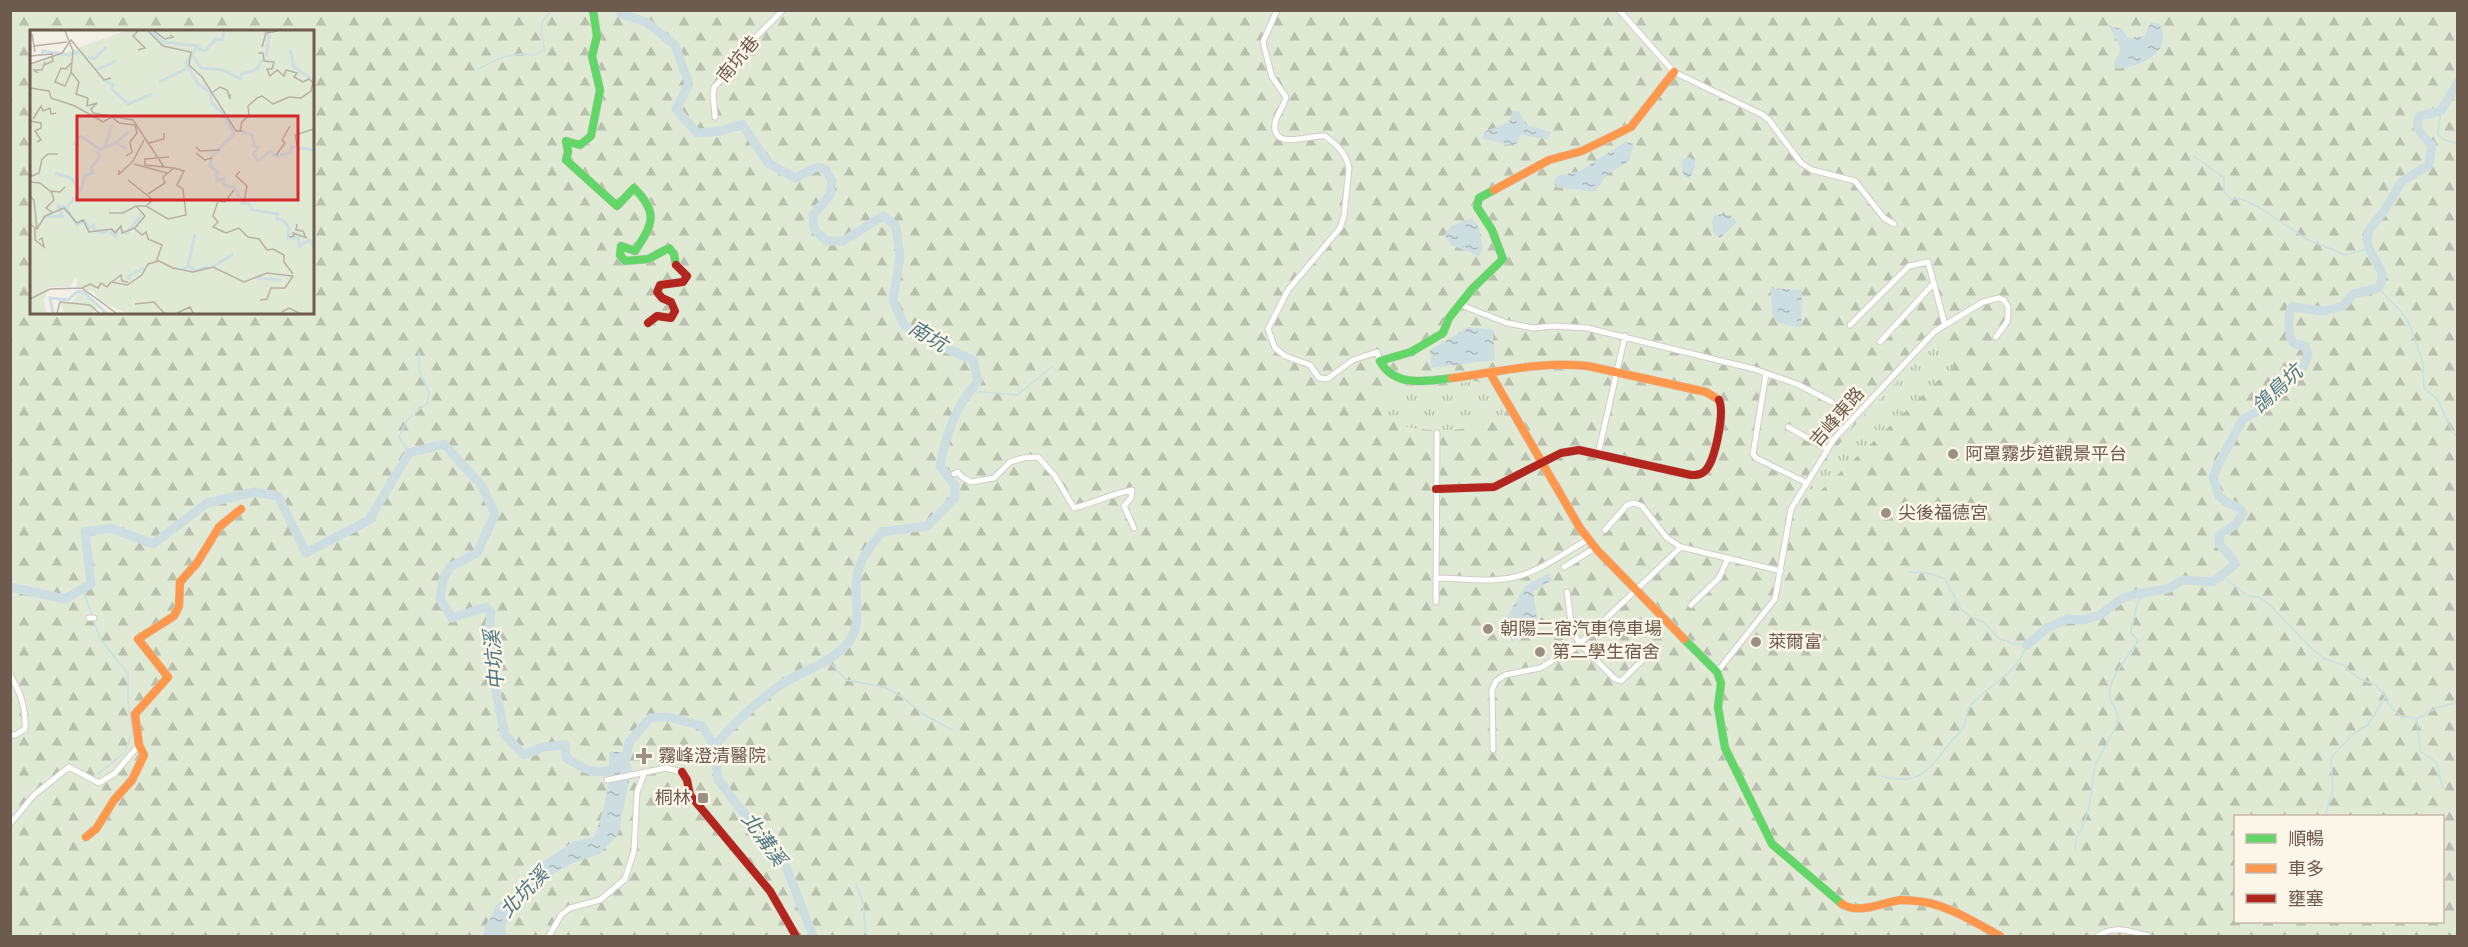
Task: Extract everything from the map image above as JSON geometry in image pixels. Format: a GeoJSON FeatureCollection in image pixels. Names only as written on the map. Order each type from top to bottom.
{"type":"FeatureCollection","features":[{"type":"Feature","properties":{"kind":"street"},"geometry":{"type":"LineString","coordinates":[[593,10],[597,36],[592,56],[600,90],[591,136],[580,145],[566,141],[568,152],[566,160],[617,206],[634,188],[642,195],[652,214],[652,226],[635,251],[621,246],[620,255],[625,261],[638,262],[654,257],[669,248],[674,254],[675,264],[679,271],[687,276],[683,282],[660,285],[657,292],[662,298],[671,302],[675,311],[671,318],[657,316],[648,323]]}},
{"type":"Feature","properties":{"kind":"street","name":"南坑巷"},"geometry":{"type":"LineString","coordinates":[[715,117],[714,87],[744,57],[749,44],[783,10]]}},
{"type":"Feature","properties":{"kind":"street"},"geometry":{"type":"LineString","coordinates":[[1277,10],[1263,42],[1272,77],[1286,97],[1275,123],[1276,132],[1283,139],[1290,141],[1325,136],[1337,145],[1349,168],[1344,216],[1340,228],[1288,290],[1268,329],[1275,348],[1285,356],[1310,365],[1319,378],[1328,379],[1353,360],[1377,352],[1386,372],[1403,380],[1418,382],[1525,366],[1568,364],[1706,392],[1721,403],[1722,413],[1709,465],[1699,475],[1680,473],[1598,454],[1569,451],[1541,462],[1494,487],[1436,489]]}},
{"type":"Feature","properties":{"kind":"street"},"geometry":{"type":"LineString","coordinates":[[1619,10],[1674,72],[1763,115],[1801,163],[1812,170],[1856,182],[1884,218],[1894,224]]}},
{"type":"Feature","properties":{"kind":"street"},"geometry":{"type":"LineString","coordinates":[[1380,361],[1411,352],[1443,333],[1449,318],[1472,289],[1503,259],[1492,230],[1477,207],[1479,198],[1549,160],[1582,151],[1631,128],[1674,72]]}},
{"type":"Feature","properties":{"kind":"street"},"geometry":{"type":"LineString","coordinates":[[1850,325],[1909,266],[1928,262],[1946,325]]}},
{"type":"Feature","properties":{"kind":"street"},"geometry":{"type":"LineString","coordinates":[[1880,342],[1934,283]]}},
{"type":"Feature","properties":{"kind":"street","name":"吉峰東路"},"geometry":{"type":"LineString","coordinates":[[1717,672],[1775,598],[1791,509],[1805,482],[1834,439],[1935,331],[1983,302],[1998,298],[2004,300],[2008,307],[2008,315],[2007,322],[1996,337]]}},
{"type":"Feature","properties":{"kind":"street"},"geometry":{"type":"LineString","coordinates":[[1461,304],[1507,323],[1533,328],[1553,326],[1587,328],[1754,369],[1797,384],[1832,402]]}},
{"type":"Feature","properties":{"kind":"street"},"geometry":{"type":"LineString","coordinates":[[1598,454],[1625,336]]}},
{"type":"Feature","properties":{"kind":"street"},"geometry":{"type":"LineString","coordinates":[[1490,373],[1566,507],[1597,550],[1717,672],[1721,683],[1718,707],[1725,748],[1742,777],[1760,823],[1772,844],[1782,855],[1845,906],[1864,908],[1902,900],[1926,902],[1969,919],[2000,936]]}},
{"type":"Feature","properties":{"kind":"street"},"geometry":{"type":"LineString","coordinates":[[1766,374],[1754,454],[1756,458],[1805,482]]}},
{"type":"Feature","properties":{"kind":"street"},"geometry":{"type":"LineString","coordinates":[[1788,427],[1827,449]]}},
{"type":"Feature","properties":{"kind":"street"},"geometry":{"type":"LineString","coordinates":[[1436,602],[1437,433]]}},
{"type":"Feature","properties":{"kind":"street"},"geometry":{"type":"LineString","coordinates":[[954,474],[958,472],[971,482],[994,478],[1010,462],[1038,457],[1055,476],[1074,508],[1131,490],[1131,498],[1124,506],[1134,528]]}},
{"type":"Feature","properties":{"kind":"street"},"geometry":{"type":"LineString","coordinates":[[1605,530],[1627,504],[1634,503],[1642,506],[1667,538],[1681,547],[1781,571]]}},
{"type":"Feature","properties":{"kind":"street"},"geometry":{"type":"LineString","coordinates":[[86,837],[96,830],[114,800],[132,780],[144,755],[139,745],[135,714],[168,677],[167,671],[143,650],[138,639],[142,634],[174,616],[179,606],[180,582],[197,563],[219,527],[242,509]]}},
{"type":"Feature","properties":{"kind":"street"},"geometry":{"type":"LineString","coordinates":[[1436,578],[1514,577],[1529,573],[1589,539]]}},
{"type":"Feature","properties":{"kind":"street"},"geometry":{"type":"LineString","coordinates":[[1493,750],[1492,690],[1496,681],[1505,675],[1540,668],[1580,644],[1681,547]]}},
{"type":"Feature","properties":{"kind":"street"},"geometry":{"type":"LineString","coordinates":[[1564,567],[1590,551],[1597,550]]}},
{"type":"Feature","properties":{"kind":"street"},"geometry":{"type":"LineString","coordinates":[[1691,605],[1719,578],[1728,558]]}},
{"type":"Feature","properties":{"kind":"street"},"geometry":{"type":"LineString","coordinates":[[1567,592],[1572,630],[1580,644],[1602,667],[1621,681],[1656,647]]}},
{"type":"Feature","properties":{"kind":"street"},"geometry":{"type":"LineString","coordinates":[[10,675],[23,701],[25,715],[25,729],[15,735],[10,735]]}},
{"type":"Feature","properties":{"kind":"street"},"geometry":{"type":"LineString","coordinates":[[10,824],[34,795],[69,767],[99,783],[114,774],[139,745]]}},
{"type":"Feature","properties":{"kind":"street"},"geometry":{"type":"LineString","coordinates":[[607,780],[666,768],[682,772],[687,780],[690,795],[770,891],[796,936]]}},
{"type":"Feature","properties":{"kind":"street"},"geometry":{"type":"LineString","coordinates":[[549,936],[561,915],[570,908],[600,900],[626,879],[634,852],[640,774]]}},
{"type":"Feature","properties":{"kind":"street"},"geometry":{"type":"LineString","coordinates":[[2098,936],[2113,930],[2132,930],[2148,936]]}},
{"type":"Feature","properties":{"kind":"green space"},"geometry":{"type":"Polygon","coordinates":[[[11,11],[2457,11],[2457,936],[11,936],[11,11]]]}},
{"type":"Feature","properties":{"kind":"green space"},"geometry":{"type":"Polygon","coordinates":[[[1935,343],[1953,367],[1817,494],[1809,488],[1837,447],[1861,418],[1935,343]]]}},
{"type":"Feature","properties":{"kind":"green space"},"geometry":{"type":"Polygon","coordinates":[[[1477,381],[1494,392],[1505,413],[1479,426],[1440,430],[1413,428],[1391,420],[1383,409],[1381,394],[1477,381]]]}},
{"type":"Feature","properties":{"kind":"water"},"geometry":{"type":"Polygon","coordinates":[[[2151,22],[2160,24],[2163,34],[2158,51],[2143,62],[2115,69],[2114,63],[2121,49],[2109,26],[2122,29],[2128,38],[2144,36],[2151,22]]]}},
{"type":"Feature","properties":{"kind":"water"},"geometry":{"type":"Polygon","coordinates":[[[1512,111],[1518,111],[1527,125],[1551,132],[1548,139],[1520,135],[1516,144],[1504,145],[1483,138],[1484,132],[1509,122],[1512,111]]]}},
{"type":"Feature","properties":{"kind":"water"},"geometry":{"type":"Polygon","coordinates":[[[1625,142],[1634,144],[1629,161],[1608,174],[1595,191],[1558,188],[1553,183],[1557,176],[1580,171],[1625,142]]]}},
{"type":"Feature","properties":{"kind":"water"},"geometry":{"type":"Polygon","coordinates":[[[1688,157],[1695,160],[1695,168],[1689,179],[1683,175],[1681,161],[1688,157]]]}},
{"type":"Feature","properties":{"kind":"water"},"geometry":{"type":"Polygon","coordinates":[[[1716,214],[1730,215],[1737,222],[1720,238],[1713,233],[1712,220],[1716,214]]]}},
{"type":"Feature","properties":{"kind":"water"},"geometry":{"type":"Polygon","coordinates":[[[1472,218],[1478,226],[1483,248],[1479,256],[1451,245],[1444,235],[1451,226],[1472,218]]]}},
{"type":"Feature","properties":{"kind":"water"},"geometry":{"type":"Polygon","coordinates":[[[1770,288],[1802,290],[1801,327],[1777,322],[1774,318],[1770,288]]]}},
{"type":"Feature","properties":{"kind":"water"},"geometry":{"type":"Polygon","coordinates":[[[1469,327],[1493,330],[1495,360],[1431,368],[1430,350],[1469,327]]]}},
{"type":"Feature","properties":{"kind":"water"},"geometry":{"type":"Polygon","coordinates":[[[1549,573],[1552,580],[1533,592],[1539,628],[1511,642],[1508,615],[1525,586],[1549,573]]]}},
{"type":"Feature","properties":{"kind":"water","name":"北坑溪"},"geometry":{"type":"Polygon","coordinates":[[[609,752],[626,752],[632,768],[618,834],[600,854],[573,863],[540,881],[505,924],[507,936],[483,936],[497,904],[520,888],[543,862],[572,842],[594,837],[606,796],[609,752]]]}},
{"type":"Feature","properties":{"kind":"waterway"},"geometry":{"type":"LineString","coordinates":[[477,70],[505,57],[519,54],[534,55],[544,50],[541,27],[551,10]]}},
{"type":"Feature","properties":{"kind":"waterway","name":"南坑"},"geometry":{"type":"LineString","coordinates":[[621,10],[621,14],[646,22],[675,45],[689,84],[676,109],[697,133],[721,131],[742,124],[768,163],[795,178],[817,167],[825,169],[832,181],[830,195],[813,215],[814,229],[826,241],[843,241],[883,216],[896,226],[900,257],[893,300],[904,325],[929,341],[973,360],[978,381],[963,400],[953,420],[940,466],[955,485],[955,498],[927,526],[882,532],[866,552],[858,570],[856,627],[848,643],[825,662],[790,679],[772,691],[746,713],[714,746]]}},
{"type":"Feature","properties":{"kind":"waterway","name":"鴿鳥坑"},"geometry":{"type":"LineString","coordinates":[[2027,645],[2047,628],[2068,619],[2083,620],[2100,615],[2121,599],[2167,589],[2183,580],[2213,582],[2235,564],[2219,544],[2220,534],[2235,525],[2243,513],[2240,508],[2219,496],[2213,477],[2218,465],[2243,419],[2257,412],[2271,400],[2287,373],[2304,366],[2308,355],[2305,346],[2294,343],[2290,336],[2289,320],[2292,307],[2323,311],[2343,306],[2353,294],[2378,288],[2382,281],[2382,273],[2369,248],[2367,238],[2370,229],[2402,181],[2429,165],[2432,145],[2420,132],[2418,120],[2420,116],[2441,111],[2458,82]]}},
{"type":"Feature","properties":{"kind":"waterway"},"geometry":{"type":"LineString","coordinates":[[2441,111],[2438,134],[2442,139],[2458,144]]}},
{"type":"Feature","properties":{"kind":"waterway"},"geometry":{"type":"LineString","coordinates":[[2194,156],[2224,178],[2224,192],[2231,199],[2241,199],[2257,206],[2308,240],[2346,255],[2369,248]]}},
{"type":"Feature","properties":{"kind":"waterway"},"geometry":{"type":"LineString","coordinates":[[2378,288],[2400,310],[2409,323],[2423,363],[2424,388],[2438,400],[2457,437]]}},
{"type":"Feature","properties":{"kind":"waterway"},"geometry":{"type":"LineString","coordinates":[[409,453],[399,437],[407,420],[428,402],[429,392],[419,370],[419,352]]}},
{"type":"Feature","properties":{"kind":"waterway"},"geometry":{"type":"LineString","coordinates":[[970,391],[1017,395],[1053,366]]}},
{"type":"Feature","properties":{"kind":"waterway","name":"中坑溪"},"geometry":{"type":"LineString","coordinates":[[10,587],[65,599],[91,584],[85,532],[111,528],[153,544],[207,503],[255,492],[278,496],[306,553],[369,520],[409,453],[444,444],[482,486],[495,514],[477,553],[450,567],[443,580],[440,599],[452,618],[486,607],[491,612],[489,635],[493,677],[505,735],[524,755],[543,747],[565,745],[566,758],[585,769],[597,772],[619,767]]}},
{"type":"Feature","properties":{"kind":"waterway"},"geometry":{"type":"LineString","coordinates":[[1882,776],[1894,779],[1914,778],[1929,768],[1963,729],[1971,705],[2009,672],[2027,645],[2011,643],[1998,638],[1984,622],[1969,616],[1961,609],[1945,579],[1928,573],[1909,572]]}},
{"type":"Feature","properties":{"kind":"waterway"},"geometry":{"type":"LineString","coordinates":[[2222,576],[2248,596],[2259,597],[2269,604],[2312,649],[2325,659],[2343,665],[2358,678],[2376,685],[2391,708],[2401,716],[2417,719],[2436,708],[2458,702]]}},
{"type":"Feature","properties":{"kind":"waterway"},"geometry":{"type":"LineString","coordinates":[[82,589],[92,615]]}},
{"type":"Feature","properties":{"kind":"waterway"},"geometry":{"type":"LineString","coordinates":[[2075,849],[2076,839],[2089,807],[2095,765],[2117,725],[2117,713],[2109,691],[2119,668],[2138,641],[2131,632],[2138,600],[2147,593]]}},
{"type":"Feature","properties":{"kind":"waterway"},"geometry":{"type":"LineString","coordinates":[[93,620],[101,640],[128,674],[132,732],[125,752],[98,774]]}},
{"type":"Feature","properties":{"kind":"waterway"},"geometry":{"type":"LineString","coordinates":[[828,660],[846,680],[884,687],[902,697],[923,714],[952,730]]}},
{"type":"Feature","properties":{"kind":"waterway"},"geometry":{"type":"LineString","coordinates":[[2325,815],[2333,789],[2331,758],[2353,734],[2368,725],[2385,697]]}},
{"type":"Feature","properties":{"kind":"waterway","name":"北溝溪"},"geometry":{"type":"LineString","coordinates":[[625,765],[629,742],[650,718],[668,717],[702,726],[714,746],[718,779],[783,859],[813,936]]}},
{"type":"Feature","properties":{"kind":"waterway"},"geometry":{"type":"LineString","coordinates":[[2417,720],[2420,751],[2436,762],[2443,788]]}},
{"type":"Feature","properties":{"kind":"waterway"},"geometry":{"type":"LineString","coordinates":[[856,884],[863,902],[866,936]]}},
{"type":"Feature","properties":{"kind":"traffic: fast"},"geometry":{"type":"LineString","coordinates":[[593,10],[597,36],[592,56],[600,90],[591,136],[580,145],[566,141],[568,152],[566,160],[617,206],[634,188],[647,205],[651,219],[649,226],[635,251],[621,246],[620,255],[625,261],[648,259],[669,248],[674,254],[676,265]]}},
{"type":"Feature","properties":{"kind":"traffic: fast"},"geometry":{"type":"LineString","coordinates":[[1452,378],[1422,381],[1403,379],[1386,370],[1380,361],[1411,352],[1443,333],[1449,318],[1472,289],[1503,259],[1492,230],[1477,207],[1479,198],[1494,190]]}},
{"type":"Feature","properties":{"kind":"traffic: fast"},"geometry":{"type":"LineString","coordinates":[[1684,639],[1717,672],[1721,683],[1718,707],[1725,748],[1772,844],[1842,904]]}},
{"type":"Feature","properties":{"kind":"traffic: slow"},"geometry":{"type":"LineString","coordinates":[[1494,190],[1549,160],[1582,151],[1631,127],[1674,72]]}},
{"type":"Feature","properties":{"kind":"traffic: slow"},"geometry":{"type":"LineString","coordinates":[[1452,378],[1537,366],[1588,366],[1706,392],[1719,400]]}},
{"type":"Feature","properties":{"kind":"traffic: slow"},"geometry":{"type":"LineString","coordinates":[[1490,373],[1580,528],[1597,550],[1684,639]]}},
{"type":"Feature","properties":{"kind":"traffic: slow"},"geometry":{"type":"LineString","coordinates":[[86,837],[96,829],[114,800],[132,780],[144,755],[139,745],[135,714],[168,677],[138,639],[174,616],[179,606],[180,582],[197,563],[219,527],[241,509]]}},
{"type":"Feature","properties":{"kind":"traffic: slow"},"geometry":{"type":"LineString","coordinates":[[1842,904],[1856,908],[1901,900],[1934,904],[1953,911],[2000,936]]}},
{"type":"Feature","properties":{"kind":"traffic: jam"},"geometry":{"type":"LineString","coordinates":[[648,323],[657,316],[671,318],[675,311],[671,302],[662,298],[657,292],[660,285],[683,282],[687,276],[676,265]]}},
{"type":"Feature","properties":{"kind":"traffic: jam"},"geometry":{"type":"LineString","coordinates":[[1436,489],[1494,487],[1561,453],[1579,450],[1691,475],[1700,474],[1709,466],[1715,448],[1721,415],[1719,400]]}},
{"type":"Feature","properties":{"kind":"traffic: jam"},"geometry":{"type":"LineString","coordinates":[[682,772],[687,780],[690,795],[770,891],[796,936]]}},
{"type":"Feature","properties":{"kind":"place","name":"阿罩霧步道觀景平台"},"geometry":{"type":"Point","coordinates":[1953,454]}},
{"type":"Feature","properties":{"kind":"place","name":"尖後福德宮"},"geometry":{"type":"Point","coordinates":[1886,513]}},
{"type":"Feature","properties":{"kind":"place","name":"朝陽二宿汽車停車場"},"geometry":{"type":"Point","coordinates":[1488,629]}},
{"type":"Feature","properties":{"kind":"place","name":"萊爾富"},"geometry":{"type":"Point","coordinates":[1756,642]}},
{"type":"Feature","properties":{"kind":"place","name":"第二學生宿舍"},"geometry":{"type":"Point","coordinates":[1540,652]}},
{"type":"Feature","properties":{"kind":"place","name":"霧峰澄清醫院"},"geometry":{"type":"Point","coordinates":[644,756]}},
{"type":"Feature","properties":{"kind":"place","name":"桐林"},"geometry":{"type":"Point","coordinates":[703,798]}}]}
